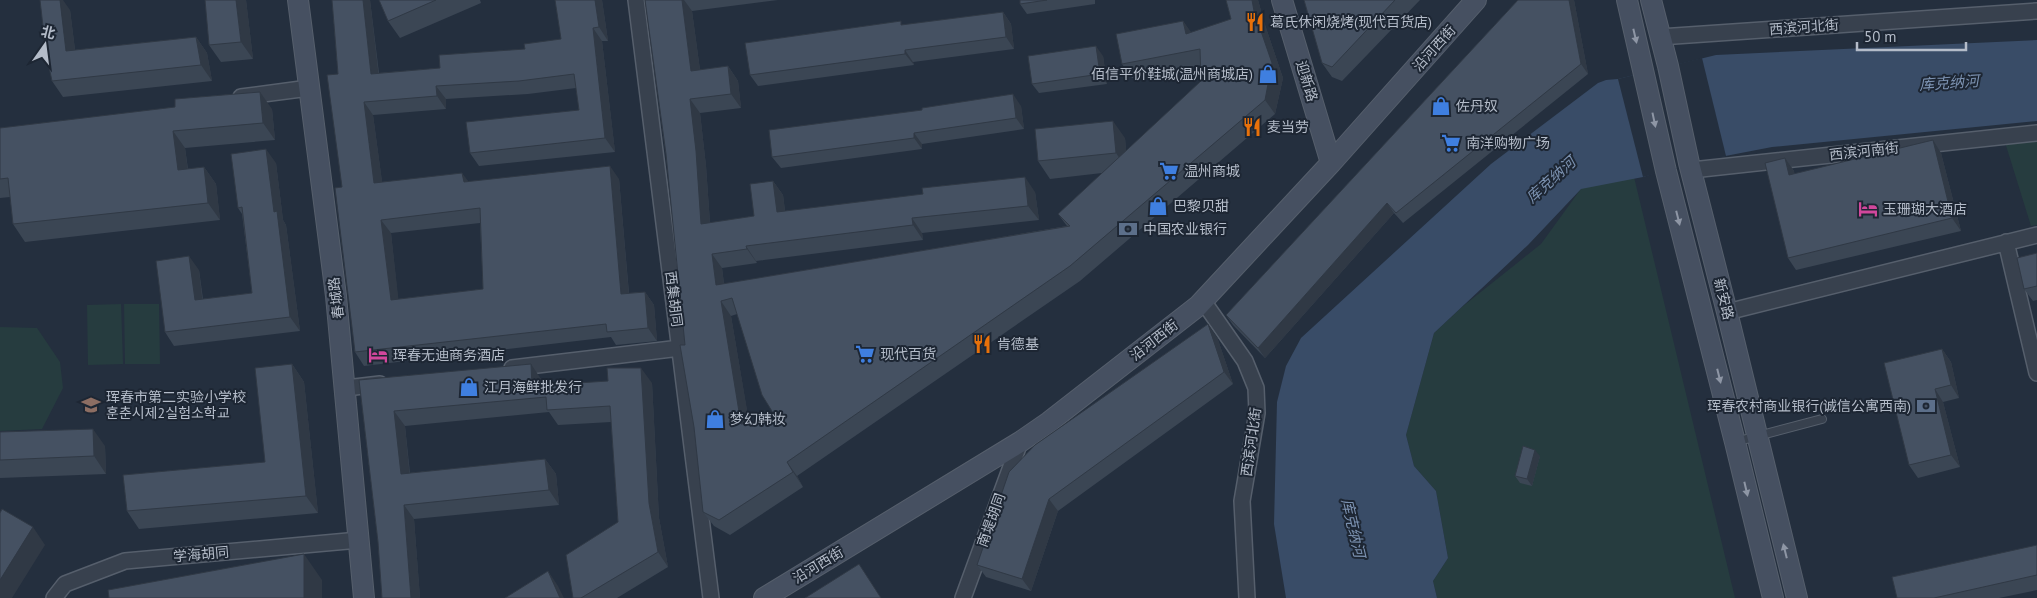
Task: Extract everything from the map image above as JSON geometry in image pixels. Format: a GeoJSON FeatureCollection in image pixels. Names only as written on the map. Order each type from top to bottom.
{"type":"FeatureCollection","features":[{"type":"Feature","properties":{"kind":"main road","name":"春城路"},"geometry":{"type":"LineString","coordinates":[[298,0],[335,287],[346,388],[364,598]]}},
{"type":"Feature","properties":{"kind":"main road","name":"迎新路"},"geometry":{"type":"LineString","coordinates":[[1282,0],[1331,163]]}},
{"type":"Feature","properties":{"kind":"main road","name":"沿河西街"},"geometry":{"type":"LineString","coordinates":[[764,598],[1020,442],[1049,422],[1203,301],[1331,163],[1476,0]]}},
{"type":"Feature","properties":{"kind":"main road","name":"新安路"},"geometry":{"type":"LineString","coordinates":[[1627,0],[1666,171],[1773,598]]}},
{"type":"Feature","properties":{"kind":"main road","name":"新安路"},"geometry":{"type":"LineString","coordinates":[[1651,0],[1796,598]]}},
{"type":"Feature","properties":{"kind":"street","name":"西集胡同"},"geometry":{"type":"LineString","coordinates":[[636,0],[711,598]]}},
{"type":"Feature","properties":{"kind":"street","name":"西滨河北街"},"geometry":{"type":"LineString","coordinates":[[1660,37],[2037,12]]}},
{"type":"Feature","properties":{"kind":"street"},"geometry":{"type":"LineString","coordinates":[[222,100],[309,88]]}},
{"type":"Feature","properties":{"kind":"street","name":"西滨河南街"},"geometry":{"type":"LineString","coordinates":[[1690,166],[2037,133]]}},
{"type":"Feature","properties":{"kind":"street"},"geometry":{"type":"LineString","coordinates":[[1727,312],[2037,235]]}},
{"type":"Feature","properties":{"kind":"street"},"geometry":{"type":"LineString","coordinates":[[2006,242],[2037,373]]}},
{"type":"Feature","properties":{"kind":"street","name":"西滨河北街"},"geometry":{"type":"LineString","coordinates":[[1203,301],[1245,361],[1256,388],[1257,412],[1242,502],[1247,598]]}},
{"type":"Feature","properties":{"kind":"street"},"geometry":{"type":"LineString","coordinates":[[493,370],[680,348]]}},
{"type":"Feature","properties":{"kind":"street"},"geometry":{"type":"LineString","coordinates":[[346,388],[395,382]]}},
{"type":"Feature","properties":{"kind":"street","name":"南堤胡同"},"geometry":{"type":"LineString","coordinates":[[963,598],[1020,442]]}},
{"type":"Feature","properties":{"kind":"street","name":"学海胡同"},"geometry":{"type":"LineString","coordinates":[[54,598],[124,561],[359,540]]}},
{"type":"Feature","properties":{"kind":"lane"},"geometry":{"type":"LineString","coordinates":[[1735,442],[1822,418]]}},
{"type":"Feature","properties":{"kind":"green space"},"geometry":{"type":"Polygon","coordinates":[[[2037,136],[2037,225],[2031,226],[2004,139],[2037,136]]]}},
{"type":"Feature","properties":{"kind":"green space"},"geometry":{"type":"Polygon","coordinates":[[[1591,175],[1634,177],[1735,598],[1437,598],[1433,581],[1448,558],[1436,491],[1414,466],[1406,435],[1434,333],[1462,307],[1541,244],[1591,175]]]}},
{"type":"Feature","properties":{"kind":"green space"},"geometry":{"type":"Polygon","coordinates":[[[121,304],[123,364],[88,365],[87,305],[121,304]]]}},
{"type":"Feature","properties":{"kind":"green space"},"geometry":{"type":"Polygon","coordinates":[[[124,304],[159,304],[160,364],[125,364],[124,304]]]}},
{"type":"Feature","properties":{"kind":"green space"},"geometry":{"type":"Polygon","coordinates":[[[0,327],[37,328],[60,362],[63,388],[42,429],[0,431],[0,327]]]}},
{"type":"Feature","properties":{"kind":"water","name":"库克纳河"},"geometry":{"type":"Polygon","coordinates":[[[2037,40],[2037,121],[1772,147],[1689,163],[1643,177],[1581,189],[1528,245],[1434,333],[1406,435],[1414,466],[1436,491],[1448,558],[1433,581],[1437,598],[1286,598],[1274,524],[1277,402],[1286,366],[1301,338],[1491,164],[1598,83],[1716,55],[2037,40]]]}},
{"type":"Feature","properties":{"kind":"pier"},"geometry":{"type":"Polygon","coordinates":[[[1702,58],[1726,156],[1643,177],[1618,79],[1702,58]]]}},
{"type":"Feature","properties":{"kind":"building"},"geometry":{"type":"Polygon","coordinates":[[[40,0],[60,0],[66,51],[196,37],[201,65],[52,81],[46,53],[40,0]]]}},
{"type":"Feature","properties":{"kind":"building"},"geometry":{"type":"Polygon","coordinates":[[[205,0],[236,0],[241,42],[209,45],[205,0]]]}},
{"type":"Feature","properties":{"kind":"building"},"geometry":{"type":"Polygon","coordinates":[[[332,0],[363,0],[371,74],[440,68],[439,55],[525,49],[524,44],[561,39],[555,0],[595,0],[599,27],[593,28],[605,138],[470,153],[466,122],[579,110],[574,74],[519,81],[436,86],[437,96],[364,102],[374,183],[462,173],[464,182],[610,166],[621,294],[645,292],[648,328],[607,332],[606,324],[355,352],[335,188],[342,187],[327,75],[338,74],[332,0]],[[480,208],[381,220],[391,300],[483,289],[480,208]]]}},
{"type":"Feature","properties":{"kind":"building"},"geometry":{"type":"Polygon","coordinates":[[[379,0],[436,0],[388,21],[379,0]]]}},
{"type":"Feature","properties":{"kind":"building"},"geometry":{"type":"Polygon","coordinates":[[[645,0],[682,0],[691,71],[728,66],[731,94],[690,99],[701,224],[754,216],[750,184],[773,181],[777,212],[923,194],[922,188],[1025,177],[1028,206],[912,218],[913,225],[746,246],[747,249],[712,254],[716,285],[1070,226],[1058,214],[1201,81],[1200,49],[1122,64],[1116,34],[1183,21],[1186,34],[1231,19],[1226,0],[1252,0],[1272,63],[1265,100],[1070,266],[787,462],[793,472],[719,520],[703,512],[694,427],[680,345],[685,345],[666,154],[645,0]],[[732,298],[721,301],[741,424],[778,421],[762,395],[732,298]]]}},
{"type":"Feature","properties":{"kind":"building"},"geometry":{"type":"Polygon","coordinates":[[[1020,0],[1047,0],[1020,4],[1020,0]]]}},
{"type":"Feature","properties":{"kind":"building"},"geometry":{"type":"Polygon","coordinates":[[[1304,0],[1395,0],[1332,67],[1322,63],[1304,0]]]}},
{"type":"Feature","properties":{"kind":"building","name":"南洋购物广场"},"geometry":{"type":"Polygon","coordinates":[[[1518,0],[1569,0],[1581,64],[1396,213],[1387,203],[1258,348],[1226,315],[1518,0]]]}},
{"type":"Feature","properties":{"kind":"building"},"geometry":{"type":"Polygon","coordinates":[[[1003,12],[1006,37],[905,50],[905,54],[750,75],[745,43],[901,21],[901,25],[1003,12]]]}},
{"type":"Feature","properties":{"kind":"building"},"geometry":{"type":"Polygon","coordinates":[[[1096,46],[1100,74],[1032,84],[1028,56],[1096,46]]]}},
{"type":"Feature","properties":{"kind":"building"},"geometry":{"type":"Polygon","coordinates":[[[260,92],[263,123],[173,131],[178,170],[204,167],[208,203],[13,224],[8,178],[0,179],[0,128],[175,107],[175,99],[260,92]]]}},
{"type":"Feature","properties":{"kind":"building"},"geometry":{"type":"Polygon","coordinates":[[[1013,94],[1016,118],[914,133],[914,138],[772,157],[769,130],[922,110],[922,108],[1013,94]]]}},
{"type":"Feature","properties":{"kind":"building"},"geometry":{"type":"Polygon","coordinates":[[[1113,121],[1116,153],[1038,161],[1035,129],[1113,121]]]}},
{"type":"Feature","properties":{"kind":"building","name":"玉珊瑚大酒店"},"geometry":{"type":"Polygon","coordinates":[[[1933,140],[1952,218],[1788,258],[1765,163],[1785,158],[1789,175],[1933,140]]]}},
{"type":"Feature","properties":{"kind":"building"},"geometry":{"type":"Polygon","coordinates":[[[266,149],[274,212],[277,211],[290,317],[165,332],[156,261],[189,256],[195,300],[252,293],[242,207],[238,208],[231,154],[266,149]]]}},
{"type":"Feature","properties":{"kind":"building"},"geometry":{"type":"Polygon","coordinates":[[[2037,253],[2037,286],[2024,289],[2017,258],[2037,253]]]}},
{"type":"Feature","properties":{"kind":"building"},"geometry":{"type":"Polygon","coordinates":[[[1208,324],[1224,372],[1049,499],[1022,579],[977,565],[1009,472],[1035,445],[1208,324]]]}},
{"type":"Feature","properties":{"kind":"building"},"geometry":{"type":"Polygon","coordinates":[[[1942,349],[1951,385],[1935,389],[1951,455],[1909,465],[1884,363],[1942,349]]]}},
{"type":"Feature","properties":{"kind":"building"},"geometry":{"type":"Polygon","coordinates":[[[292,364],[306,496],[127,511],[123,475],[265,462],[255,368],[292,364]]]}},
{"type":"Feature","properties":{"kind":"building"},"geometry":{"type":"Polygon","coordinates":[[[531,364],[532,386],[608,381],[607,368],[641,368],[649,503],[658,552],[581,598],[573,598],[566,555],[618,522],[610,406],[547,410],[546,397],[394,411],[401,474],[545,459],[549,490],[404,505],[411,598],[382,598],[378,542],[359,380],[531,364]]]}},
{"type":"Feature","properties":{"kind":"building"},"geometry":{"type":"Polygon","coordinates":[[[93,429],[94,456],[0,460],[0,432],[93,429]]]}},
{"type":"Feature","properties":{"kind":"building"},"geometry":{"type":"Polygon","coordinates":[[[1523,446],[1535,450],[1527,479],[1515,476],[1523,446]]]}},
{"type":"Feature","properties":{"kind":"building"},"geometry":{"type":"Polygon","coordinates":[[[2,509],[33,527],[0,580],[0,513],[2,509]]]}},
{"type":"Feature","properties":{"kind":"building"},"geometry":{"type":"Polygon","coordinates":[[[2037,545],[2037,575],[1934,598],[1897,598],[1892,577],[2037,545]]]}},
{"type":"Feature","properties":{"kind":"building"},"geometry":{"type":"Polygon","coordinates":[[[304,554],[304,598],[109,598],[108,590],[304,554]]]}},
{"type":"Feature","properties":{"kind":"building"},"geometry":{"type":"Polygon","coordinates":[[[859,564],[881,598],[805,598],[859,564]]]}},
{"type":"Feature","properties":{"kind":"building"},"geometry":{"type":"Polygon","coordinates":[[[548,571],[560,598],[505,598],[548,571]]]}},
{"type":"Feature","properties":{"kind":"place","name":"葛氏休闲烧烤(现代百货店)"},"geometry":{"type":"Point","coordinates":[1255,22]}},
{"type":"Feature","properties":{"kind":"place","name":"佰信平价鞋城(温州商城店)"},"geometry":{"type":"Point","coordinates":[1268,74]}},
{"type":"Feature","properties":{"kind":"place","name":"佐丹奴"},"geometry":{"type":"Point","coordinates":[1441,106]}},
{"type":"Feature","properties":{"kind":"place","name":"麦当劳"},"geometry":{"type":"Point","coordinates":[1252,127]}},
{"type":"Feature","properties":{"kind":"place","name":"南洋购物广场"},"geometry":{"type":"Point","coordinates":[1451,143]}},
{"type":"Feature","properties":{"kind":"place","name":"温州商城"},"geometry":{"type":"Point","coordinates":[1169,171]}},
{"type":"Feature","properties":{"kind":"place","name":"巴黎贝甜"},"geometry":{"type":"Point","coordinates":[1158,206]}},
{"type":"Feature","properties":{"kind":"place","name":"玉珊瑚大酒店"},"geometry":{"type":"Point","coordinates":[1868,209]}},
{"type":"Feature","properties":{"kind":"place","name":"中国农业银行"},"geometry":{"type":"Point","coordinates":[1128,229]}},
{"type":"Feature","properties":{"kind":"place","name":"肯德基"},"geometry":{"type":"Point","coordinates":[982,344]}},
{"type":"Feature","properties":{"kind":"place","name":"现代百货"},"geometry":{"type":"Point","coordinates":[865,354]}},
{"type":"Feature","properties":{"kind":"place","name":"珲春无迪商务酒店"},"geometry":{"type":"Point","coordinates":[378,355]}},
{"type":"Feature","properties":{"kind":"place","name":"江月海鲜批发行"},"geometry":{"type":"Point","coordinates":[469,387]}},
{"type":"Feature","properties":{"kind":"place","name":"珲春市第二实验小学校 훈춘시제2실험소학교"},"geometry":{"type":"Point","coordinates":[91,405]}},
{"type":"Feature","properties":{"kind":"place","name":"珲春农村商业银行(诚信公寓西南)"},"geometry":{"type":"Point","coordinates":[1926,406]}},
{"type":"Feature","properties":{"kind":"place","name":"梦幻韩妆"},"geometry":{"type":"Point","coordinates":[715,419]}}]}
